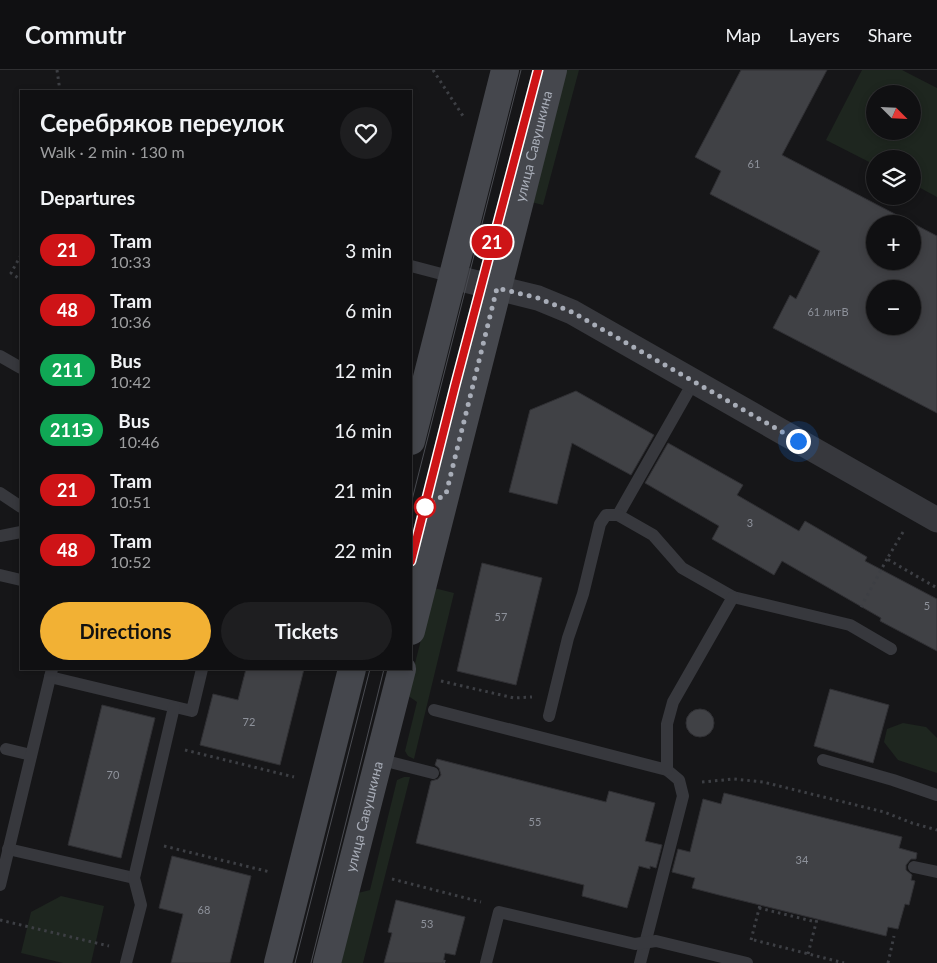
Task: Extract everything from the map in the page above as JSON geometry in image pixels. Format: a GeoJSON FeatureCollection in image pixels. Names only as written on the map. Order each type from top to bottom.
{"type":"FeatureCollection","features":[{"type":"Feature","properties":{"kind":"main road"},"geometry":{"type":"LineString","coordinates":[[412,437],[505,70]]}},
{"type":"Feature","properties":{"kind":"main road","name":"улица Савушкина"},"geometry":{"type":"LineString","coordinates":[[412,626],[553,70]]}},
{"type":"Feature","properties":{"kind":"main road"},"geometry":{"type":"LineString","coordinates":[[278,963],[352,670]]}},
{"type":"Feature","properties":{"kind":"main road","name":"улица Савушкина"},"geometry":{"type":"LineString","coordinates":[[327,963],[402,670]]}},
{"type":"Feature","properties":{"kind":"street"},"geometry":{"type":"LineString","coordinates":[[453,277],[538,298],[572,312],[937,520]]}},
{"type":"Feature","properties":{"kind":"lane"},"geometry":{"type":"LineString","coordinates":[[412,266],[453,277]]}},
{"type":"Feature","properties":{"kind":"lane"},"geometry":{"type":"LineString","coordinates":[[0,356],[20,367]]}},
{"type":"Feature","properties":{"kind":"lane"},"geometry":{"type":"LineString","coordinates":[[618,516],[694,382]]}},
{"type":"Feature","properties":{"kind":"lane"},"geometry":{"type":"LineString","coordinates":[[0,493],[20,506]]}},
{"type":"Feature","properties":{"kind":"lane"},"geometry":{"type":"LineString","coordinates":[[549,716],[568,638],[583,594],[600,524],[606,515],[618,516],[653,536],[682,568],[733,597],[850,625],[891,649]]}},
{"type":"Feature","properties":{"kind":"lane"},"geometry":{"type":"LineString","coordinates":[[0,536],[20,532]]}},
{"type":"Feature","properties":{"kind":"lane"},"geometry":{"type":"LineString","coordinates":[[0,575],[20,580]]}},
{"type":"Feature","properties":{"kind":"lane"},"geometry":{"type":"LineString","coordinates":[[667,770],[667,724],[673,702],[733,597]]}},
{"type":"Feature","properties":{"kind":"lane"},"geometry":{"type":"LineString","coordinates":[[0,885],[51,673],[192,711],[202,670]]}},
{"type":"Feature","properties":{"kind":"lane"},"geometry":{"type":"LineString","coordinates":[[127,957],[141,904],[134,878],[174,707]]}},
{"type":"Feature","properties":{"kind":"lane"},"geometry":{"type":"LineString","coordinates":[[434,710],[667,770],[680,780],[683,796],[640,963]]}},
{"type":"Feature","properties":{"kind":"lane"},"geometry":{"type":"LineString","coordinates":[[6,749],[31,755]]}},
{"type":"Feature","properties":{"kind":"lane"},"geometry":{"type":"LineString","coordinates":[[378,760],[433,773]]}},
{"type":"Feature","properties":{"kind":"lane"},"geometry":{"type":"LineString","coordinates":[[823,760],[937,795]]}},
{"type":"Feature","properties":{"kind":"lane"},"geometry":{"type":"LineString","coordinates":[[8,849],[134,878]]}},
{"type":"Feature","properties":{"kind":"lane"},"geometry":{"type":"LineString","coordinates":[[914,867],[937,872]]}},
{"type":"Feature","properties":{"kind":"lane"},"geometry":{"type":"LineString","coordinates":[[486,963],[498,912],[635,944],[656,940],[747,963]]}},
{"type":"Feature","properties":{"kind":"path"},"geometry":{"type":"LineString","coordinates":[[57,70],[60,90]]}},
{"type":"Feature","properties":{"kind":"path"},"geometry":{"type":"LineString","coordinates":[[433,70],[467,123]]}},
{"type":"Feature","properties":{"kind":"path"},"geometry":{"type":"LineString","coordinates":[[20,258],[11,274],[20,279]]}},
{"type":"Feature","properties":{"kind":"path"},"geometry":{"type":"LineString","coordinates":[[850,625],[904,530]]}},
{"type":"Feature","properties":{"kind":"path"},"geometry":{"type":"LineString","coordinates":[[887,559],[937,588]]}},
{"type":"Feature","properties":{"kind":"path"},"geometry":{"type":"LineString","coordinates":[[441,681],[514,698],[538,696]]}},
{"type":"Feature","properties":{"kind":"path"},"geometry":{"type":"LineString","coordinates":[[165,746],[294,776]]}},
{"type":"Feature","properties":{"kind":"path"},"geometry":{"type":"LineString","coordinates":[[700,782],[734,779],[763,782],[884,812],[937,830]]}},
{"type":"Feature","properties":{"kind":"path"},"geometry":{"type":"LineString","coordinates":[[143,840],[270,872]]}},
{"type":"Feature","properties":{"kind":"path"},"geometry":{"type":"LineString","coordinates":[[392,879],[482,902],[498,912]]}},
{"type":"Feature","properties":{"kind":"path"},"geometry":{"type":"LineString","coordinates":[[751,940],[760,906],[816,921],[808,954]]}},
{"type":"Feature","properties":{"kind":"path"},"geometry":{"type":"LineString","coordinates":[[0,920],[127,957]]}},
{"type":"Feature","properties":{"kind":"path"},"geometry":{"type":"LineString","coordinates":[[888,963],[894,936]]}},
{"type":"Feature","properties":{"kind":"path"},"geometry":{"type":"LineString","coordinates":[[746,938],[844,963]]}},
{"type":"Feature","properties":{"kind":"path"},"geometry":{"type":"LineString","coordinates":[[443,960],[450,963]]}},
{"type":"Feature","properties":{"kind":"shaded area"},"geometry":{"type":"Polygon","coordinates":[[[566,70],[579,70],[543,205],[531,202],[566,70]]]}},
{"type":"Feature","properties":{"kind":"shaded area"},"geometry":{"type":"Polygon","coordinates":[[[862,70],[902,70],[937,88],[937,197],[921,188],[921,150],[866,150],[866,160],[826,140],[862,70]]]}},
{"type":"Feature","properties":{"kind":"shaded area"},"geometry":{"type":"Polygon","coordinates":[[[434,588],[454,593],[414,759],[408,756],[405,751],[417,702],[407,695],[434,588]]]}},
{"type":"Feature","properties":{"kind":"shaded area"},"geometry":{"type":"Polygon","coordinates":[[[903,723],[926,727],[937,738],[937,773],[898,760],[884,742],[887,729],[903,723]]]}},
{"type":"Feature","properties":{"kind":"shaded area"},"geometry":{"type":"Polygon","coordinates":[[[410,777],[363,963],[340,963],[358,893],[370,890],[397,780],[410,777]]]}},
{"type":"Feature","properties":{"kind":"shaded area"},"geometry":{"type":"Polygon","coordinates":[[[61,896],[104,906],[91,963],[63,963],[21,953],[31,912],[61,896]]]}},
{"type":"Feature","properties":{"kind":"building"},"geometry":{"type":"Polygon","coordinates":[[[741,70],[827,70],[782,155],[866,199],[866,205],[878,205],[897,215],[866,215],[866,270],[921,270],[921,228],[937,236],[937,413],[773,328],[790,295],[796,299],[820,251],[710,194],[721,171],[695,157],[741,70]]]}},
{"type":"Feature","properties":{"kind":"building"},"geometry":{"type":"Polygon","coordinates":[[[576,391],[654,435],[631,475],[572,443],[557,504],[509,492],[530,410],[576,391]]]}},
{"type":"Feature","properties":{"kind":"building"},"geometry":{"type":"Polygon","coordinates":[[[668,443],[743,485],[737,495],[799,531],[805,521],[867,557],[865,561],[937,599],[937,651],[880,621],[881,618],[782,561],[774,575],[712,539],[719,526],[645,483],[668,443]]]}},
{"type":"Feature","properties":{"kind":"building"},"geometry":{"type":"Polygon","coordinates":[[[482,563],[542,578],[516,685],[457,671],[482,563]]]}},
{"type":"Feature","properties":{"kind":"building"},"geometry":{"type":"Polygon","coordinates":[[[246,670],[304,670],[280,765],[200,745],[213,694],[238,700],[246,670]]]}},
{"type":"Feature","properties":{"kind":"building"},"geometry":{"type":"Polygon","coordinates":[[[830,689],[889,705],[873,763],[814,746],[830,689]]]}},
{"type":"Feature","properties":{"kind":"building"},"geometry":{"type":"Polygon","coordinates":[[[102,705],[155,718],[121,858],[68,845],[102,705]]]}},
{"type":"Feature","properties":{"kind":"building"},"geometry":{"type":"Polygon","coordinates":[[[700,709],[710,713],[714,723],[710,733],[700,737],[690,733],[686,723],[690,713],[700,709]]]}},
{"type":"Feature","properties":{"kind":"building"},"geometry":{"type":"Polygon","coordinates":[[[437,759],[606,802],[609,791],[655,803],[645,841],[662,845],[656,868],[650,866],[650,869],[639,866],[627,908],[582,896],[584,885],[416,843],[431,781],[438,779],[441,775],[439,768],[435,765],[437,759]]]}},
{"type":"Feature","properties":{"kind":"building"},"geometry":{"type":"Polygon","coordinates":[[[724,793],[902,837],[899,848],[917,853],[916,859],[911,859],[906,865],[906,870],[912,875],[911,880],[915,881],[909,905],[905,904],[898,929],[888,927],[886,936],[692,888],[695,878],[672,872],[678,849],[690,852],[703,799],[721,804],[724,793]]]}},
{"type":"Feature","properties":{"kind":"building"},"geometry":{"type":"Polygon","coordinates":[[[172,856],[251,876],[230,963],[171,963],[183,914],[159,908],[172,856]]]}},
{"type":"Feature","properties":{"kind":"building"},"geometry":{"type":"Polygon","coordinates":[[[396,900],[465,917],[455,955],[445,953],[443,963],[384,963],[392,933],[388,932],[396,900]]]}},
{"type":"Feature","properties":{"kind":"tram line"},"geometry":{"type":"LineString","coordinates":[[412,500],[521,70]]}},
{"type":"Feature","properties":{"kind":"tram line"},"geometry":{"type":"LineString","coordinates":[[412,557],[538,70]]}},
{"type":"Feature","properties":{"kind":"tram line","name":"21"},"geometry":{"type":"LineString","coordinates":[[412,557],[495,230],[538,70]]}},
{"type":"Feature","properties":{"kind":"tram line"},"geometry":{"type":"LineString","coordinates":[[295,963],[370,670]]}},
{"type":"Feature","properties":{"kind":"tram line"},"geometry":{"type":"LineString","coordinates":[[311,963],[384,670]]}},
{"type":"Feature","properties":{"kind":"route"},"geometry":{"type":"LineString","coordinates":[[425,507],[446,494],[497,288],[538,298],[572,312],[798,441]]}}]}
